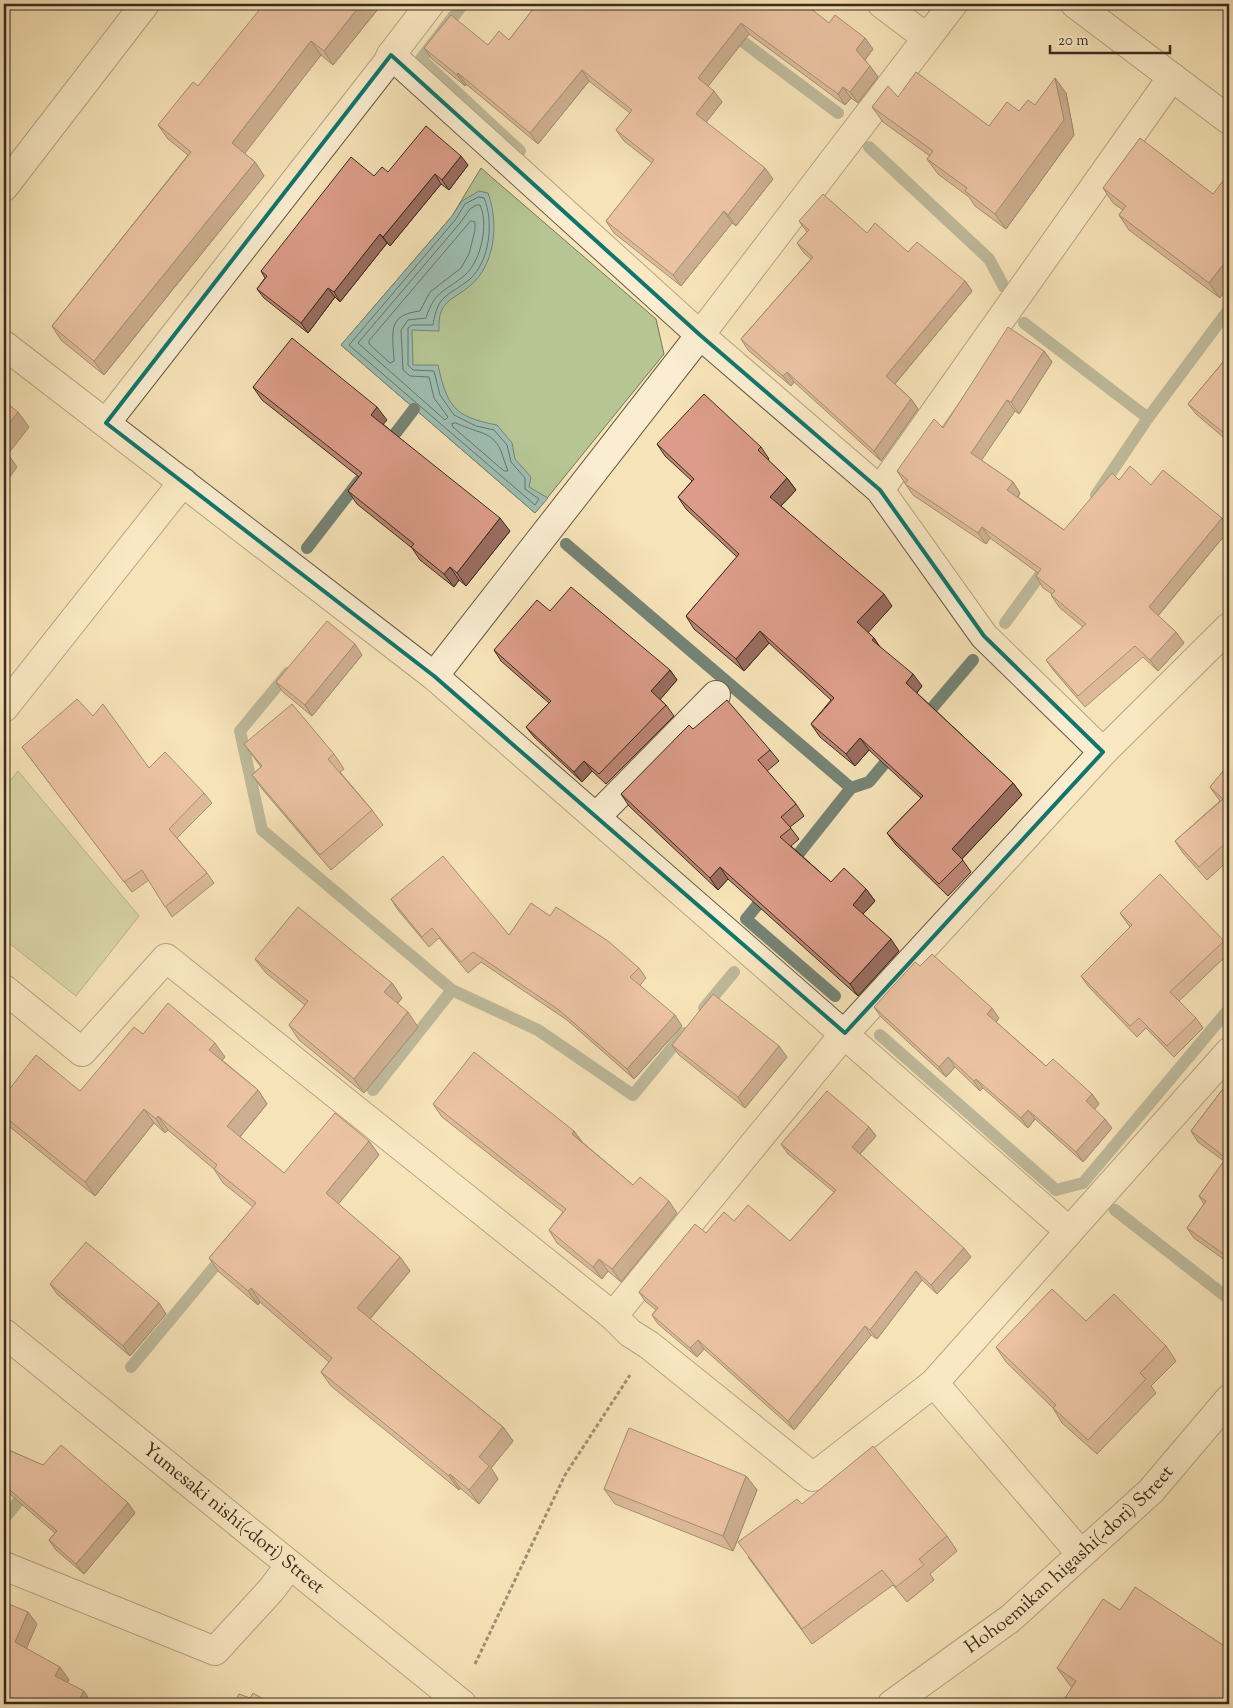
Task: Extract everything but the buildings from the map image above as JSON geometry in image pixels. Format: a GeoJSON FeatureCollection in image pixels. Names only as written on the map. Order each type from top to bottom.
{"type":"FeatureCollection","features":[{"type":"Feature","properties":{"kind":"street"},"geometry":{"type":"LineString","coordinates":[[4,187],[145,4]]}},
{"type":"Feature","properties":{"kind":"street"},"geometry":{"type":"LineString","coordinates":[[106,422],[387,63],[390,55],[430,4]]}},
{"type":"Feature","properties":{"kind":"street"},"geometry":{"type":"LineString","coordinates":[[882,4],[927,38]]}},
{"type":"Feature","properties":{"kind":"street"},"geometry":{"type":"LineString","coordinates":[[434,676],[700,335],[952,4]]}},
{"type":"Feature","properties":{"kind":"street"},"geometry":{"type":"LineString","coordinates":[[1075,4],[1229,120]]}},
{"type":"Feature","properties":{"kind":"street"},"geometry":{"type":"LineString","coordinates":[[390,55],[700,335],[880,490],[984,636],[1103,752]]}},
{"type":"Feature","properties":{"kind":"street"},"geometry":{"type":"LineString","coordinates":[[880,490],[1172,77]]}},
{"type":"Feature","properties":{"kind":"street"},"geometry":{"type":"LineString","coordinates":[[4,345],[434,676],[1069,1231]]}},
{"type":"Feature","properties":{"kind":"street"},"geometry":{"type":"LineString","coordinates":[[4,708],[183,482]]}},
{"type":"Feature","properties":{"kind":"street"},"geometry":{"type":"LineString","coordinates":[[613,1316],[845,1034],[1103,752],[1229,627]]}},
{"type":"Feature","properties":{"kind":"street"},"geometry":{"type":"LineString","coordinates":[[596,817],[716,695]]}},
{"type":"Feature","properties":{"kind":"street"},"geometry":{"type":"LineString","coordinates":[[4,989],[82,1052],[166,958],[613,1316],[630,1333],[649,1345],[813,1477],[934,1383],[1229,1052]]}},
{"type":"Feature","properties":{"kind":"street","name":"Yumesaki nishi(-dori) Street"},"geometry":{"type":"LineString","coordinates":[[4,1333],[462,1704]]}},
{"type":"Feature","properties":{"kind":"street"},"geometry":{"type":"LineString","coordinates":[[934,1383],[1081,1554]]}},
{"type":"Feature","properties":{"kind":"street","name":"Hohoemikan higashi(-dori) Street"},"geometry":{"type":"LineString","coordinates":[[892,1704],[1011,1618],[1151,1491],[1229,1399]]}},
{"type":"Feature","properties":{"kind":"street"},"geometry":{"type":"LineString","coordinates":[[4,1566],[215,1651],[271,1590],[290,1565]]}},
{"type":"Feature","properties":{"kind":"path"},"geometry":{"type":"LineString","coordinates":[[475,1664],[565,1475],[649,1345]]}},
{"type":"Feature","properties":{"kind":"highlighted area"},"geometry":{"type":"Polygon","coordinates":[[[391,55],[700,335],[880,490],[984,636],[1103,752],[845,1033],[434,676],[106,423],[391,55]]]}},
{"type":"Feature","properties":{"kind":"green space"},"geometry":{"type":"Polygon","coordinates":[[[481,168],[656,319],[664,354],[535,513],[341,345],[452,216],[481,168]]]}},
{"type":"Feature","properties":{"kind":"green space"},"geometry":{"type":"Polygon","coordinates":[[[18,771],[139,916],[76,996],[4,939],[4,788],[18,771]]]}},
{"type":"Feature","properties":{"kind":"water"},"geometry":{"type":"Polygon","coordinates":[[[479,191],[488,193],[493,215],[493,239],[487,262],[475,281],[445,306],[439,320],[439,331],[412,330],[413,365],[438,365],[445,391],[455,407],[471,418],[497,425],[512,443],[515,459],[531,477],[529,487],[548,498],[535,513],[341,345],[452,216],[462,201],[479,191]]]}},
{"type":"Feature","properties":{"kind":"waterway"},"geometry":{"type":"LineString","coordinates":[[463,4],[421,59],[520,151]]}},
{"type":"Feature","properties":{"kind":"waterway"},"geometry":{"type":"LineString","coordinates":[[730,32],[838,113]]}},
{"type":"Feature","properties":{"kind":"waterway"},"geometry":{"type":"LineString","coordinates":[[869,147],[989,259],[1004,287]]}},
{"type":"Feature","properties":{"kind":"waterway"},"geometry":{"type":"LineString","coordinates":[[1096,495],[1148,418],[1229,309]]}},
{"type":"Feature","properties":{"kind":"waterway"},"geometry":{"type":"LineString","coordinates":[[1024,323],[1148,418]]}},
{"type":"Feature","properties":{"kind":"waterway"},"geometry":{"type":"LineString","coordinates":[[385,447],[414,409]]}},
{"type":"Feature","properties":{"kind":"waterway"},"geometry":{"type":"LineString","coordinates":[[307,548],[359,481]]}},
{"type":"Feature","properties":{"kind":"waterway"},"geometry":{"type":"LineString","coordinates":[[566,544],[851,788]]}},
{"type":"Feature","properties":{"kind":"waterway"},"geometry":{"type":"LineString","coordinates":[[1005,623],[1046,567]]}},
{"type":"Feature","properties":{"kind":"waterway"},"geometry":{"type":"LineString","coordinates":[[921,721],[973,660]]}},
{"type":"Feature","properties":{"kind":"waterway"},"geometry":{"type":"LineString","coordinates":[[288,673],[240,731],[262,830],[452,990]]}},
{"type":"Feature","properties":{"kind":"waterway"},"geometry":{"type":"LineString","coordinates":[[788,867],[851,788],[869,782],[895,751]]}},
{"type":"Feature","properties":{"kind":"waterway"},"geometry":{"type":"LineString","coordinates":[[768,892],[746,919],[835,996]]}},
{"type":"Feature","properties":{"kind":"waterway"},"geometry":{"type":"LineString","coordinates":[[704,1008],[734,972]]}},
{"type":"Feature","properties":{"kind":"waterway"},"geometry":{"type":"LineString","coordinates":[[373,1090],[452,990],[538,1030],[633,1095],[684,1033]]}},
{"type":"Feature","properties":{"kind":"waterway"},"geometry":{"type":"LineString","coordinates":[[880,1035],[1056,1190],[1083,1183],[1229,1009]]}},
{"type":"Feature","properties":{"kind":"waterway"},"geometry":{"type":"LineString","coordinates":[[1115,1210],[1229,1299]]}},
{"type":"Feature","properties":{"kind":"waterway"},"geometry":{"type":"LineString","coordinates":[[131,1367],[225,1254]]}},
{"type":"Feature","properties":{"kind":"waterway"},"geometry":{"type":"LineString","coordinates":[[4,1519],[29,1488]]}}]}
